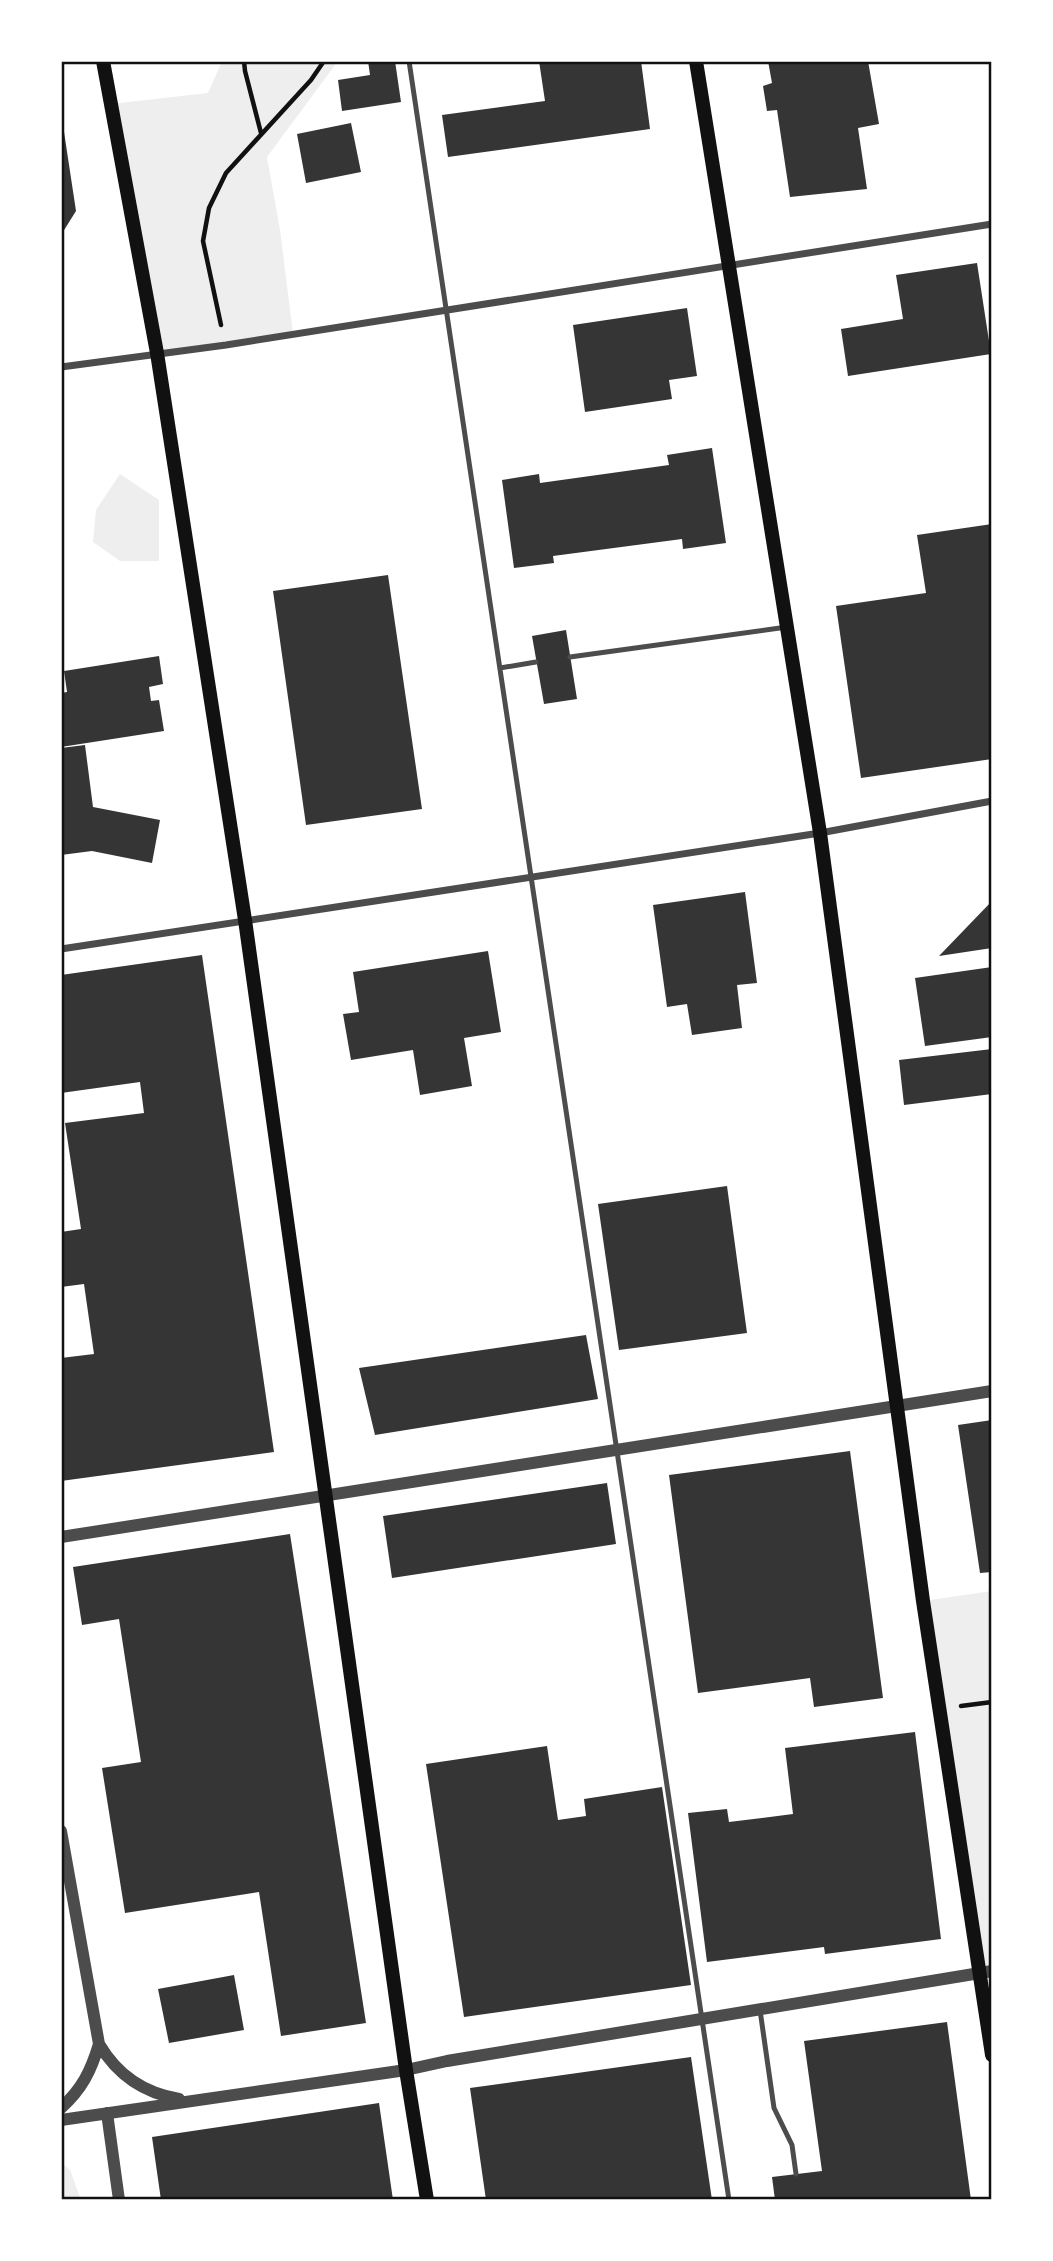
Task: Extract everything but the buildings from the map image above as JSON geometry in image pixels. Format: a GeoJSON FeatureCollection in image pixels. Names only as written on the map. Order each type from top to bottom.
{"type":"FeatureCollection","features":[{"type":"Feature","properties":{"kind":"main road"},"geometry":{"type":"LineString","coordinates":[[696,61],[820,832],[923,1601],[986,1972],[992,2055]]}},
{"type":"Feature","properties":{"kind":"main road"},"geometry":{"type":"LineString","coordinates":[[103,65],[157,354],[245,920],[406,2070],[427,2200]]}},
{"type":"Feature","properties":{"kind":"street"},"geometry":{"type":"LineString","coordinates":[[61,367],[447,311],[992,223]]}},
{"type":"Feature","properties":{"kind":"street"},"geometry":{"type":"LineString","coordinates":[[61,949],[820,832],[992,801]]}},
{"type":"Feature","properties":{"kind":"street"},"geometry":{"type":"LineString","coordinates":[[61,1537],[992,1391]]}},
{"type":"Feature","properties":{"kind":"street"},"geometry":{"type":"LineString","coordinates":[[61,1831],[99,2044],[117,2070],[147,2091],[192,2101]]}},
{"type":"Feature","properties":{"kind":"street"},"geometry":{"type":"LineString","coordinates":[[61,2120],[406,2070],[986,1972]]}},
{"type":"Feature","properties":{"kind":"street"},"geometry":{"type":"LineString","coordinates":[[61,2108],[77,2094],[90,2073],[99,2044]]}},
{"type":"Feature","properties":{"kind":"street"},"geometry":{"type":"LineString","coordinates":[[107,2113],[119,2200]]}},
{"type":"Feature","properties":{"kind":"lane"},"geometry":{"type":"LineString","coordinates":[[409,61],[729,2200]]}},
{"type":"Feature","properties":{"kind":"lane"},"geometry":{"type":"LineString","coordinates":[[570,657],[787,627]]}},
{"type":"Feature","properties":{"kind":"lane"},"geometry":{"type":"LineString","coordinates":[[500,668],[536,662]]}},
{"type":"Feature","properties":{"kind":"lane"},"geometry":{"type":"LineString","coordinates":[[760,2010],[774,2108],[792,2145],[796,2174]]}},
{"type":"Feature","properties":{"kind":"path"},"geometry":{"type":"LineString","coordinates":[[244,61],[244,71],[261,133]]}},
{"type":"Feature","properties":{"kind":"path"},"geometry":{"type":"LineString","coordinates":[[226,345],[203,241],[209,208],[226,173],[311,80],[324,61]]}},
{"type":"Feature","properties":{"kind":"shaded area"},"geometry":{"type":"Polygon","coordinates":[[[222,61],[338,61],[267,157],[280,230],[293,334],[157,353],[111,104],[208,93],[222,61]]]}},
{"type":"Feature","properties":{"kind":"shaded area"},"geometry":{"type":"Polygon","coordinates":[[[120,474],[159,500],[159,561],[120,561],[93,542],[96,510],[120,474]]]}},
{"type":"Feature","properties":{"kind":"shaded area"},"geometry":{"type":"Polygon","coordinates":[[[992,1591],[992,1971],[980,1973],[923,1601],[992,1591]]]}},
{"type":"Feature","properties":{"kind":"shaded area"},"geometry":{"type":"Polygon","coordinates":[[[61,2162],[70,2170],[81,2200],[61,2200],[61,2162]]]}}]}
